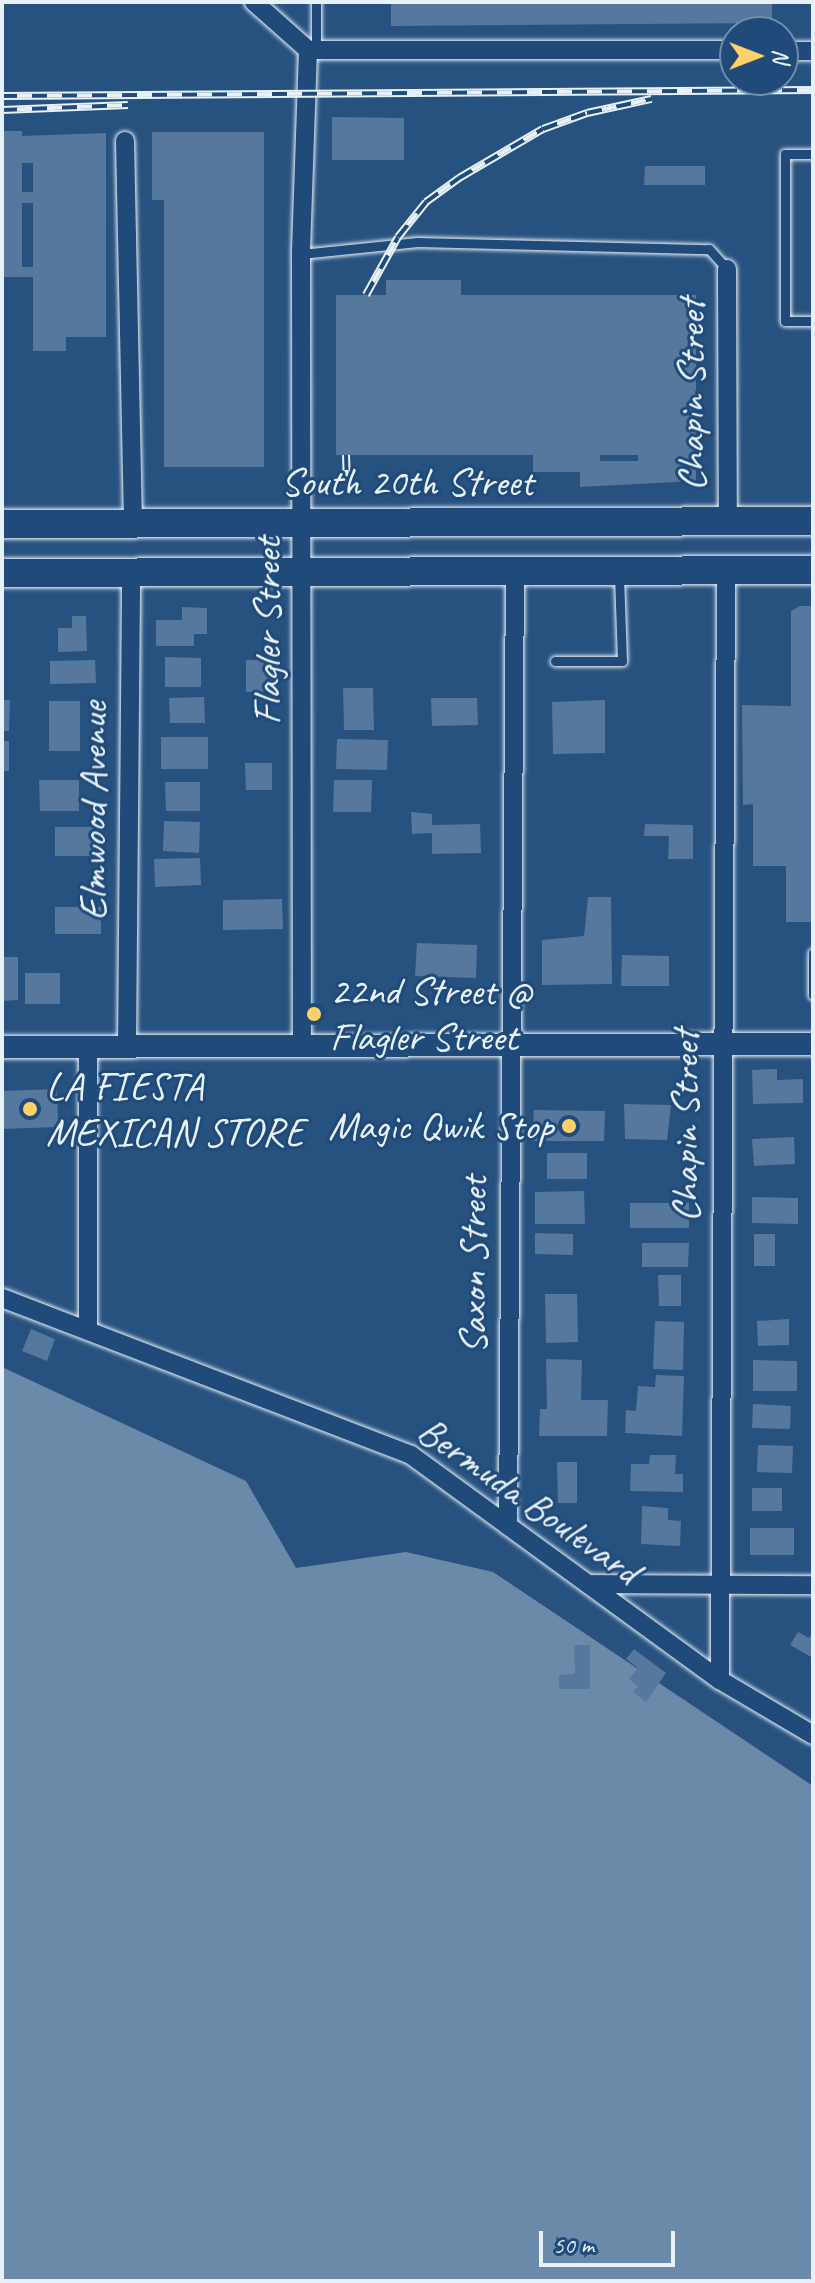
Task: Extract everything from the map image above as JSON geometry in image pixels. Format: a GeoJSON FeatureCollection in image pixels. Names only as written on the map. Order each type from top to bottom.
{"type":"FeatureCollection","features":[{"type":"Feature","properties":{"kind":"main road","name":"South 20th Street"},"geometry":{"type":"LineString","coordinates":[[2,524],[813,521]]}},
{"type":"Feature","properties":{"kind":"main road"},"geometry":{"type":"LineString","coordinates":[[2,573],[515,574],[813,570]]}},
{"type":"Feature","properties":{"kind":"street"},"geometry":{"type":"LineString","coordinates":[[254,2],[312,50],[719,50]]}},
{"type":"Feature","properties":{"kind":"street","name":"Flagler Street"},"geometry":{"type":"LineString","coordinates":[[302,1045],[304,523],[301,254],[312,50]]}},
{"type":"Feature","properties":{"kind":"street"},"geometry":{"type":"LineString","coordinates":[[125,141],[133,523]]}},
{"type":"Feature","properties":{"kind":"street","name":"Chapin Street"},"geometry":{"type":"LineString","coordinates":[[727,269],[728,520]]}},
{"type":"Feature","properties":{"kind":"street","name":"Chapin Street"},"geometry":{"type":"LineString","coordinates":[[720,1680],[721,1044],[726,572]]}},
{"type":"Feature","properties":{"kind":"street","name":"Elmwood Avenue"},"geometry":{"type":"LineString","coordinates":[[127,1048],[131,574]]}},
{"type":"Feature","properties":{"kind":"street","name":"Saxon Street"},"geometry":{"type":"LineString","coordinates":[[508,1526],[515,574]]}},
{"type":"Feature","properties":{"kind":"street"},"geometry":{"type":"LineString","coordinates":[[2,1047],[813,1044]]}},
{"type":"Feature","properties":{"kind":"street"},"geometry":{"type":"LineString","coordinates":[[88,1045],[88,1330]]}},
{"type":"Feature","properties":{"kind":"street","name":"Bermuda Boulevard"},"geometry":{"type":"LineString","coordinates":[[2,1298],[411,1455],[720,1680],[813,1735]]}},
{"type":"Feature","properties":{"kind":"street"},"geometry":{"type":"LineString","coordinates":[[588,1584],[813,1585]]}},
{"type":"Feature","properties":{"kind":"lane"},"geometry":{"type":"LineString","coordinates":[[312,50],[316,2]]}},
{"type":"Feature","properties":{"kind":"lane"},"geometry":{"type":"LineString","coordinates":[[813,154],[785,154],[785,321],[813,321]]}},
{"type":"Feature","properties":{"kind":"lane"},"geometry":{"type":"LineString","coordinates":[[301,254],[417,242],[709,249],[727,269]]}},
{"type":"Feature","properties":{"kind":"lane"},"geometry":{"type":"LineString","coordinates":[[555,661],[622,661],[619,573]]}},
{"type":"Feature","properties":{"kind":"lane"},"geometry":{"type":"LineString","coordinates":[[813,953],[813,995]]}},
{"type":"Feature","properties":{"kind":"water"},"geometry":{"type":"Polygon","coordinates":[[[2,1367],[246,1481],[296,1568],[406,1552],[493,1572],[813,1786],[813,2281],[2,2281],[2,1367]]]}},
{"type":"Feature","properties":{"kind":"building"},"geometry":{"type":"Polygon","coordinates":[[[391,2],[772,2],[772,16],[719,16],[719,23],[391,26],[391,2]]]}},
{"type":"Feature","properties":{"kind":"building"},"geometry":{"type":"Polygon","coordinates":[[[332,117],[404,118],[404,160],[332,160],[332,117]]]}},
{"type":"Feature","properties":{"kind":"building"},"geometry":{"type":"Polygon","coordinates":[[[2,131],[22,131],[22,136],[106,133],[106,337],[66,337],[66,351],[33,351],[33,277],[2,277],[2,131]],[[22,163],[22,192],[33,192],[33,163],[22,163]],[[22,203],[22,267],[33,267],[33,203],[22,203]]]}},
{"type":"Feature","properties":{"kind":"building"},"geometry":{"type":"Polygon","coordinates":[[[152,132],[264,132],[264,467],[164,467],[164,200],[152,200],[152,132]]]}},
{"type":"Feature","properties":{"kind":"building"},"geometry":{"type":"Polygon","coordinates":[[[645,166],[705,166],[705,185],[644,185],[645,166]]]}},
{"type":"Feature","properties":{"kind":"building"},"geometry":{"type":"Polygon","coordinates":[[[386,280],[461,280],[461,295],[696,295],[696,481],[580,487],[580,472],[533,472],[533,455],[336,455],[336,295],[386,295],[386,280]],[[600,455],[600,461],[638,461],[638,455],[600,455]]]}},
{"type":"Feature","properties":{"kind":"building"},"geometry":{"type":"Polygon","coordinates":[[[800,606],[813,606],[813,922],[786,922],[786,866],[753,866],[753,804],[743,805],[742,705],[791,706],[791,611],[800,606]]]}},
{"type":"Feature","properties":{"kind":"building"},"geometry":{"type":"Polygon","coordinates":[[[182,607],[207,608],[207,634],[194,634],[194,646],[156,646],[156,620],[182,620],[182,607]]]}},
{"type":"Feature","properties":{"kind":"building"},"geometry":{"type":"Polygon","coordinates":[[[72,616],[86,616],[87,651],[58,652],[58,628],[72,628],[72,616]]]}},
{"type":"Feature","properties":{"kind":"building"},"geometry":{"type":"Polygon","coordinates":[[[165,657],[201,658],[201,687],[165,687],[165,657]]]}},
{"type":"Feature","properties":{"kind":"building"},"geometry":{"type":"Polygon","coordinates":[[[95,660],[96,683],[50,684],[50,661],[95,660]]]}},
{"type":"Feature","properties":{"kind":"building"},"geometry":{"type":"Polygon","coordinates":[[[246,660],[279,660],[278,692],[246,692],[246,660]]]}},
{"type":"Feature","properties":{"kind":"building"},"geometry":{"type":"Polygon","coordinates":[[[343,688],[373,688],[374,730],[344,730],[343,688]]]}},
{"type":"Feature","properties":{"kind":"building"},"geometry":{"type":"Polygon","coordinates":[[[204,697],[205,723],[170,723],[169,698],[204,697]]]}},
{"type":"Feature","properties":{"kind":"building"},"geometry":{"type":"Polygon","coordinates":[[[431,698],[477,698],[478,725],[432,726],[431,698]]]}},
{"type":"Feature","properties":{"kind":"building"},"geometry":{"type":"Polygon","coordinates":[[[2,700],[10,700],[9,731],[2,731],[2,700]]]}},
{"type":"Feature","properties":{"kind":"building"},"geometry":{"type":"Polygon","coordinates":[[[605,700],[605,753],[553,754],[552,702],[605,700]]]}},
{"type":"Feature","properties":{"kind":"building"},"geometry":{"type":"Polygon","coordinates":[[[49,701],[80,701],[80,751],[49,751],[49,701]]]}},
{"type":"Feature","properties":{"kind":"building"},"geometry":{"type":"Polygon","coordinates":[[[161,737],[208,737],[208,769],[161,769],[161,737]]]}},
{"type":"Feature","properties":{"kind":"building"},"geometry":{"type":"Polygon","coordinates":[[[337,739],[388,740],[387,770],[336,769],[337,739]]]}},
{"type":"Feature","properties":{"kind":"building"},"geometry":{"type":"Polygon","coordinates":[[[2,741],[9,741],[9,771],[2,771],[2,741]]]}},
{"type":"Feature","properties":{"kind":"building"},"geometry":{"type":"Polygon","coordinates":[[[245,763],[272,763],[272,790],[246,790],[245,763]]]}},
{"type":"Feature","properties":{"kind":"building"},"geometry":{"type":"Polygon","coordinates":[[[39,780],[79,780],[79,811],[40,811],[39,780]]]}},
{"type":"Feature","properties":{"kind":"building"},"geometry":{"type":"Polygon","coordinates":[[[334,780],[372,780],[371,812],[333,812],[334,780]]]}},
{"type":"Feature","properties":{"kind":"building"},"geometry":{"type":"Polygon","coordinates":[[[165,782],[200,782],[200,811],[166,811],[165,782]]]}},
{"type":"Feature","properties":{"kind":"building"},"geometry":{"type":"Polygon","coordinates":[[[411,812],[432,814],[432,825],[480,824],[481,853],[432,854],[432,833],[412,834],[411,812]]]}},
{"type":"Feature","properties":{"kind":"building"},"geometry":{"type":"Polygon","coordinates":[[[164,821],[200,822],[199,853],[163,851],[164,821]]]}},
{"type":"Feature","properties":{"kind":"building"},"geometry":{"type":"Polygon","coordinates":[[[645,824],[693,825],[693,859],[668,859],[669,836],[644,836],[645,824]]]}},
{"type":"Feature","properties":{"kind":"building"},"geometry":{"type":"Polygon","coordinates":[[[55,827],[100,827],[100,856],[55,856],[55,827]]]}},
{"type":"Feature","properties":{"kind":"building"},"geometry":{"type":"Polygon","coordinates":[[[200,858],[201,885],[155,887],[154,859],[200,858]]]}},
{"type":"Feature","properties":{"kind":"building"},"geometry":{"type":"Polygon","coordinates":[[[588,897],[611,897],[612,984],[542,985],[542,940],[584,936],[588,897]]]}},
{"type":"Feature","properties":{"kind":"building"},"geometry":{"type":"Polygon","coordinates":[[[282,899],[283,929],[223,930],[223,900],[282,899]]]}},
{"type":"Feature","properties":{"kind":"building"},"geometry":{"type":"Polygon","coordinates":[[[55,907],[101,907],[101,934],[55,934],[55,907]]]}},
{"type":"Feature","properties":{"kind":"building"},"geometry":{"type":"Polygon","coordinates":[[[417,943],[477,945],[476,978],[415,976],[417,943]]]}},
{"type":"Feature","properties":{"kind":"building"},"geometry":{"type":"Polygon","coordinates":[[[622,955],[669,956],[669,986],[621,986],[622,955]]]}},
{"type":"Feature","properties":{"kind":"building"},"geometry":{"type":"Polygon","coordinates":[[[2,957],[18,957],[18,1000],[2,1001],[2,957]]]}},
{"type":"Feature","properties":{"kind":"building"},"geometry":{"type":"Polygon","coordinates":[[[25,973],[60,973],[60,1004],[25,1004],[25,973]]]}},
{"type":"Feature","properties":{"kind":"building"},"geometry":{"type":"Polygon","coordinates":[[[777,1069],[777,1080],[803,1079],[803,1103],[753,1104],[752,1070],[777,1069]]]}},
{"type":"Feature","properties":{"kind":"building","name":"LA FIESTA MEXICAN STORE"},"geometry":{"type":"Polygon","coordinates":[[[57,1089],[58,1127],[2,1129],[2,1091],[57,1089]]]}},
{"type":"Feature","properties":{"kind":"building"},"geometry":{"type":"Polygon","coordinates":[[[624,1104],[671,1105],[667,1140],[625,1139],[624,1104]]]}},
{"type":"Feature","properties":{"kind":"building","name":"Magic Qwik Stop"},"geometry":{"type":"Polygon","coordinates":[[[534,1110],[605,1111],[604,1141],[532,1141],[534,1110]]]}},
{"type":"Feature","properties":{"kind":"building"},"geometry":{"type":"Polygon","coordinates":[[[794,1137],[795,1164],[754,1166],[752,1139],[794,1137]]]}},
{"type":"Feature","properties":{"kind":"building"},"geometry":{"type":"Polygon","coordinates":[[[547,1153],[587,1153],[587,1179],[547,1179],[547,1153]]]}},
{"type":"Feature","properties":{"kind":"building"},"geometry":{"type":"Polygon","coordinates":[[[584,1191],[585,1224],[535,1224],[535,1192],[584,1191]]]}},
{"type":"Feature","properties":{"kind":"building"},"geometry":{"type":"Polygon","coordinates":[[[752,1197],[798,1198],[798,1224],[752,1223],[752,1197]]]}},
{"type":"Feature","properties":{"kind":"building"},"geometry":{"type":"Polygon","coordinates":[[[630,1203],[689,1203],[689,1228],[630,1228],[630,1203]]]}},
{"type":"Feature","properties":{"kind":"building"},"geometry":{"type":"Polygon","coordinates":[[[535,1233],[573,1234],[573,1255],[535,1254],[535,1233]]]}},
{"type":"Feature","properties":{"kind":"building"},"geometry":{"type":"Polygon","coordinates":[[[754,1234],[775,1234],[775,1266],[754,1266],[754,1234]]]}},
{"type":"Feature","properties":{"kind":"building"},"geometry":{"type":"Polygon","coordinates":[[[642,1243],[689,1243],[688,1267],[642,1267],[642,1243]]]}},
{"type":"Feature","properties":{"kind":"building"},"geometry":{"type":"Polygon","coordinates":[[[658,1275],[681,1275],[681,1306],[659,1306],[658,1275]]]}},
{"type":"Feature","properties":{"kind":"building"},"geometry":{"type":"Polygon","coordinates":[[[545,1294],[577,1294],[578,1342],[546,1343],[545,1294]]]}},
{"type":"Feature","properties":{"kind":"building"},"geometry":{"type":"Polygon","coordinates":[[[789,1319],[789,1345],[758,1346],[757,1321],[789,1319]]]}},
{"type":"Feature","properties":{"kind":"building"},"geometry":{"type":"Polygon","coordinates":[[[655,1321],[684,1322],[683,1370],[653,1369],[655,1321]]]}},
{"type":"Feature","properties":{"kind":"building"},"geometry":{"type":"Polygon","coordinates":[[[31,1329],[55,1339],[47,1361],[22,1351],[31,1329]]]}},
{"type":"Feature","properties":{"kind":"building"},"geometry":{"type":"Polygon","coordinates":[[[546,1359],[582,1360],[581,1400],[608,1400],[607,1436],[539,1436],[540,1409],[547,1409],[546,1359]]]}},
{"type":"Feature","properties":{"kind":"building"},"geometry":{"type":"Polygon","coordinates":[[[753,1360],[797,1361],[797,1391],[753,1391],[753,1360]]]}},
{"type":"Feature","properties":{"kind":"building"},"geometry":{"type":"Polygon","coordinates":[[[656,1375],[684,1376],[682,1436],[625,1433],[626,1410],[636,1411],[638,1386],[655,1387],[656,1375]]]}},
{"type":"Feature","properties":{"kind":"building"},"geometry":{"type":"Polygon","coordinates":[[[753,1404],[791,1406],[790,1429],[752,1428],[753,1404]]]}},
{"type":"Feature","properties":{"kind":"building"},"geometry":{"type":"Polygon","coordinates":[[[758,1445],[793,1446],[792,1473],[757,1472],[758,1445]]]}},
{"type":"Feature","properties":{"kind":"building"},"geometry":{"type":"Polygon","coordinates":[[[650,1455],[676,1455],[675,1474],[683,1474],[683,1492],[630,1491],[631,1464],[649,1464],[650,1455]]]}},
{"type":"Feature","properties":{"kind":"building"},"geometry":{"type":"Polygon","coordinates":[[[557,1462],[577,1462],[577,1503],[558,1503],[557,1462]]]}},
{"type":"Feature","properties":{"kind":"building"},"geometry":{"type":"Polygon","coordinates":[[[752,1488],[782,1488],[782,1511],[752,1511],[752,1488]]]}},
{"type":"Feature","properties":{"kind":"building"},"geometry":{"type":"Polygon","coordinates":[[[642,1506],[668,1508],[668,1520],[681,1521],[680,1546],[641,1544],[642,1506]]]}},
{"type":"Feature","properties":{"kind":"building"},"geometry":{"type":"Polygon","coordinates":[[[750,1528],[794,1528],[794,1555],[750,1555],[750,1528]]]}},
{"type":"Feature","properties":{"kind":"building"},"geometry":{"type":"Polygon","coordinates":[[[798,1632],[809,1638],[813,1632],[813,1658],[790,1645],[798,1632]]]}},
{"type":"Feature","properties":{"kind":"building"},"geometry":{"type":"Polygon","coordinates":[[[574,1645],[590,1645],[590,1689],[559,1689],[559,1675],[575,1674],[574,1645]]]}},
{"type":"Feature","properties":{"kind":"building"},"geometry":{"type":"Polygon","coordinates":[[[634,1649],[666,1673],[646,1702],[633,1692],[638,1686],[629,1679],[638,1668],[626,1659],[634,1649]]]}},
{"type":"Feature","properties":{"kind":"railway"},"geometry":{"type":"LineString","coordinates":[[2,96],[813,90]]}},
{"type":"Feature","properties":{"kind":"railway"},"geometry":{"type":"LineString","coordinates":[[366,295],[398,237],[426,202],[459,178],[543,129],[587,113],[651,99]]}},
{"type":"Feature","properties":{"kind":"railway"},"geometry":{"type":"LineString","coordinates":[[2,110],[128,105]]}},
{"type":"Feature","properties":{"kind":"railway"},"geometry":{"type":"LineString","coordinates":[[346,455],[347,482]]}},
{"type":"Feature","properties":{"kind":"place","name":"22nd Street @ Flagler Street"},"geometry":{"type":"Point","coordinates":[314,1014]}},
{"type":"Feature","properties":{"kind":"place","name":"LA FIESTA MEXICAN STORE"},"geometry":{"type":"Point","coordinates":[30,1109]}},
{"type":"Feature","properties":{"kind":"place","name":"Magic Qwik Stop"},"geometry":{"type":"Point","coordinates":[569,1126]}}]}
